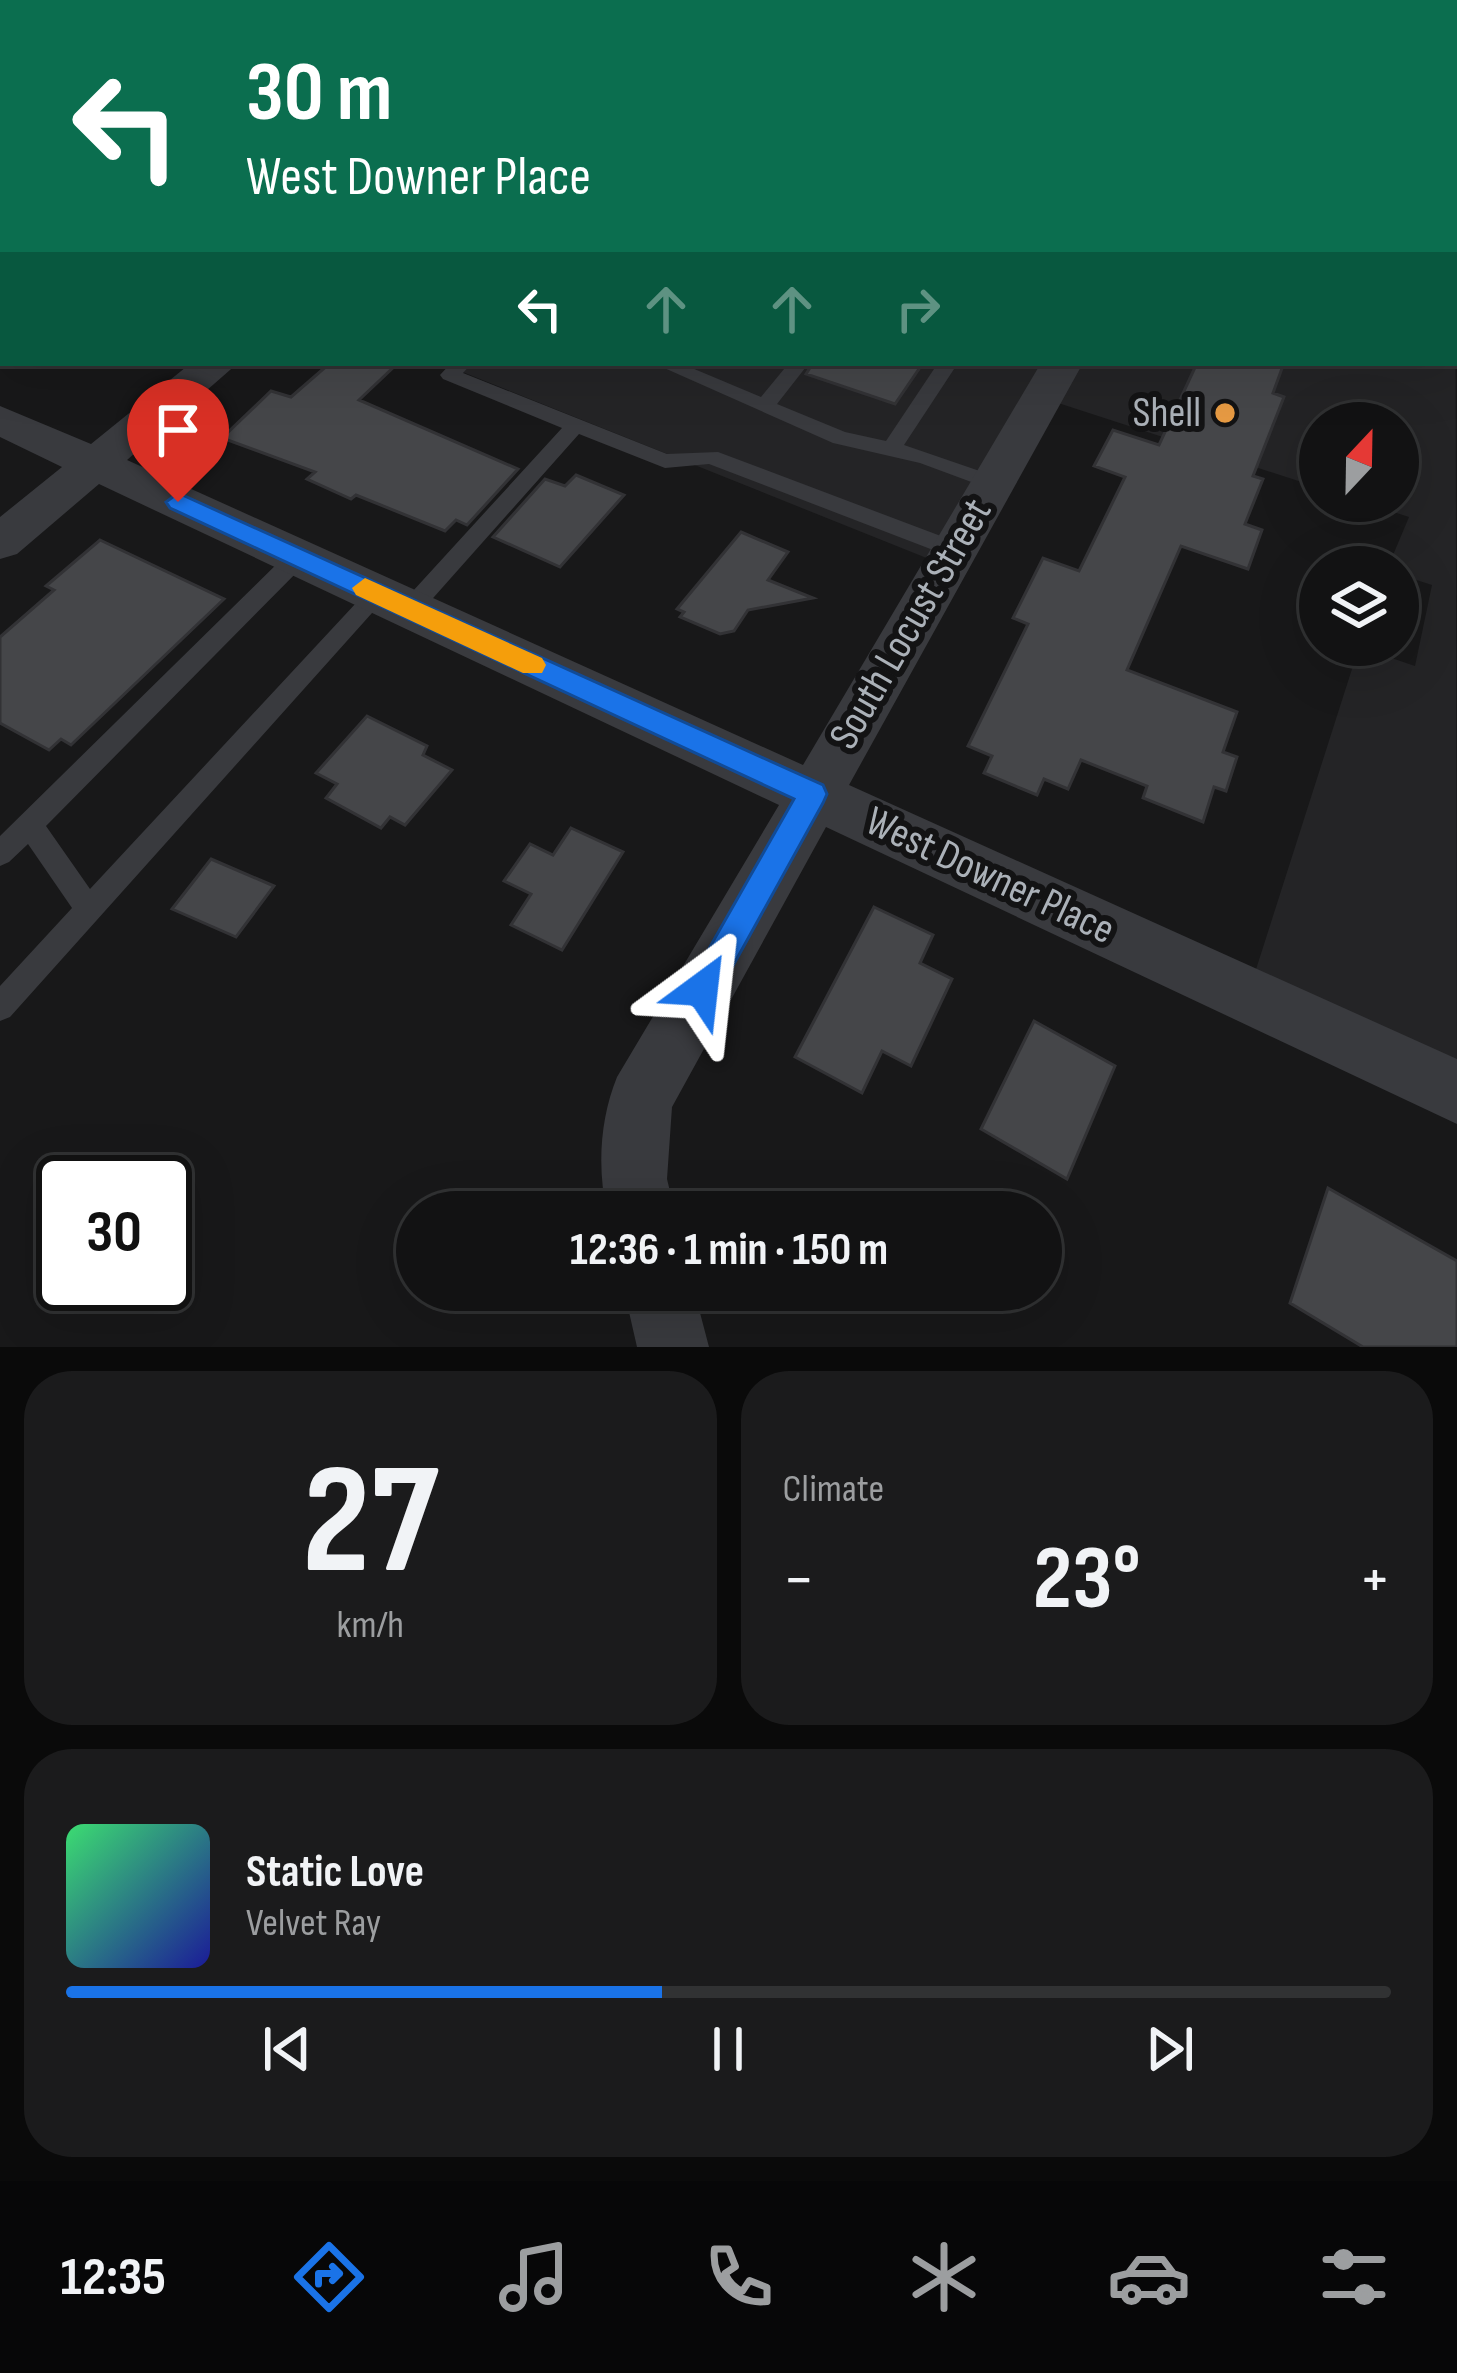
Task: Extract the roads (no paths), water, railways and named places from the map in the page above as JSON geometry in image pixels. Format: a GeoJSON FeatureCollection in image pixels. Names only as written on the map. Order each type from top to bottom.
{"type":"FeatureCollection","features":[{"type":"Feature","properties":{"kind":"street"},"geometry":{"type":"LineString","coordinates":[[0,542],[213,366]]}},
{"type":"Feature","properties":{"kind":"street","name":"South Locust Street"},"geometry":{"type":"LineString","coordinates":[[636,1191],[640,1100],[1060,366]]}},
{"type":"Feature","properties":{"kind":"street","name":"West Downer Place"},"geometry":{"type":"LineString","coordinates":[[0,420],[1457,1092]]}},
{"type":"Feature","properties":{"kind":"street"},"geometry":{"type":"LineString","coordinates":[[664,1311],[673,1347]]}},
{"type":"Feature","properties":{"kind":"lane"},"geometry":{"type":"LineString","coordinates":[[459,366],[450,375],[665,461],[711,457],[954,550]]}},
{"type":"Feature","properties":{"kind":"lane"},"geometry":{"type":"LineString","coordinates":[[664,366],[840,437],[925,457],[993,483]]}},
{"type":"Feature","properties":{"kind":"lane"},"geometry":{"type":"LineString","coordinates":[[764,407],[797,366]]}},
{"type":"Feature","properties":{"kind":"lane"},"geometry":{"type":"LineString","coordinates":[[891,449],[946,366]]}},
{"type":"Feature","properties":{"kind":"lane"},"geometry":{"type":"LineString","coordinates":[[0,1007],[89,910],[576,425]]}},
{"type":"Feature","properties":{"kind":"lane"},"geometry":{"type":"LineString","coordinates":[[0,854],[298,557]]}},
{"type":"Feature","properties":{"kind":"lane"},"geometry":{"type":"LineString","coordinates":[[30,825],[89,910]]}},
{"type":"Feature","properties":{"kind":"place","name":"Shell"},"geometry":{"type":"Point","coordinates":[1225,413]}}]}
